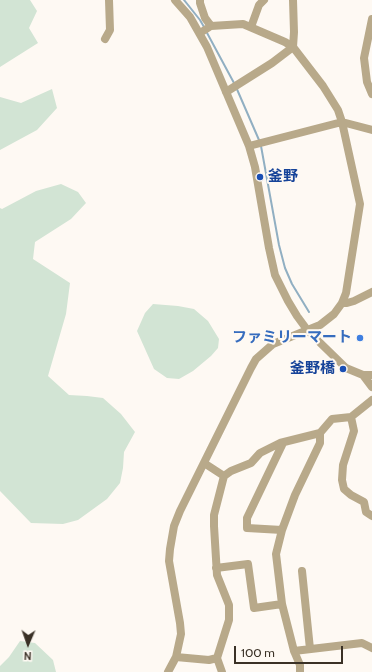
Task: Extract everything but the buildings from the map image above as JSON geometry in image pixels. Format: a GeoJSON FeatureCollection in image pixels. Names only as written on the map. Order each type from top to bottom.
{"type":"FeatureCollection","features":[{"type":"Feature","properties":{"kind":"street"},"geometry":{"type":"LineString","coordinates":[[105,39],[110,30],[109,0]]}},
{"type":"Feature","properties":{"kind":"street"},"geometry":{"type":"LineString","coordinates":[[168,672],[176,657],[180,645],[180,628],[170,574],[170,549],[174,526],[180,511],[250,368],[256,359],[273,344],[320,325],[334,314],[342,303],[346,293],[360,204],[338,110],[332,99],[293,47],[285,42],[242,24],[206,30],[190,17],[175,0]]}},
{"type":"Feature","properties":{"kind":"street"},"geometry":{"type":"LineString","coordinates":[[200,0],[205,18],[206,30],[228,91],[251,145],[275,276],[291,306],[308,331],[346,368],[363,375],[372,375]]}},
{"type":"Feature","properties":{"kind":"street"},"geometry":{"type":"LineString","coordinates":[[251,27],[259,6],[264,0]]}},
{"type":"Feature","properties":{"kind":"street"},"geometry":{"type":"LineString","coordinates":[[228,91],[272,63],[293,47],[294,32],[292,0]]}},
{"type":"Feature","properties":{"kind":"street"},"geometry":{"type":"LineString","coordinates":[[372,19],[364,58],[367,82],[372,94]]}},
{"type":"Feature","properties":{"kind":"street"},"geometry":{"type":"LineString","coordinates":[[251,145],[342,122],[372,130]]}},
{"type":"Feature","properties":{"kind":"street"},"geometry":{"type":"LineString","coordinates":[[342,303],[354,301],[372,292]]}},
{"type":"Feature","properties":{"kind":"street"},"geometry":{"type":"LineString","coordinates":[[363,375],[372,387]]}},
{"type":"Feature","properties":{"kind":"street"},"geometry":{"type":"LineString","coordinates":[[222,672],[217,658],[229,620],[229,605],[217,575],[214,515],[224,476],[231,471],[251,462],[260,452],[283,443],[320,433],[332,419],[352,417],[372,400]]}},
{"type":"Feature","properties":{"kind":"street"},"geometry":{"type":"LineString","coordinates":[[352,417],[354,431],[343,465],[342,480],[344,489],[351,495],[364,502],[366,512],[372,516]]}},
{"type":"Feature","properties":{"kind":"street"},"geometry":{"type":"LineString","coordinates":[[300,672],[300,665],[294,651],[282,604],[276,554],[282,530],[295,496],[320,443],[320,433]]}},
{"type":"Feature","properties":{"kind":"street"},"geometry":{"type":"LineString","coordinates":[[282,530],[247,528],[247,518],[283,443]]}},
{"type":"Feature","properties":{"kind":"street"},"geometry":{"type":"LineString","coordinates":[[204,463],[224,476]]}},
{"type":"Feature","properties":{"kind":"street"},"geometry":{"type":"LineString","coordinates":[[216,568],[248,564],[254,608],[282,604]]}},
{"type":"Feature","properties":{"kind":"street"},"geometry":{"type":"LineString","coordinates":[[302,570],[310,649]]}},
{"type":"Feature","properties":{"kind":"street"},"geometry":{"type":"LineString","coordinates":[[294,651],[362,643],[372,648]]}},
{"type":"Feature","properties":{"kind":"street"},"geometry":{"type":"LineString","coordinates":[[176,657],[209,660],[217,658]]}},
{"type":"Feature","properties":{"kind":"green space"},"geometry":{"type":"Polygon","coordinates":[[[0,0],[30,0],[37,11],[29,28],[38,43],[0,67],[0,0]]]}},
{"type":"Feature","properties":{"kind":"green space"},"geometry":{"type":"Polygon","coordinates":[[[52,89],[57,108],[37,130],[0,150],[0,97],[21,103],[52,89]]]}},
{"type":"Feature","properties":{"kind":"green space"},"geometry":{"type":"Polygon","coordinates":[[[61,184],[78,192],[86,203],[71,219],[35,242],[33,259],[70,283],[66,314],[48,376],[69,395],[103,398],[121,414],[135,432],[124,452],[120,483],[107,499],[78,520],[63,524],[31,523],[0,491],[0,208],[2,209],[36,191],[61,184]]]}},
{"type":"Feature","properties":{"kind":"green space"},"geometry":{"type":"Polygon","coordinates":[[[153,304],[194,309],[208,321],[219,339],[218,348],[211,356],[193,371],[179,379],[167,378],[154,369],[137,331],[145,313],[153,304]]]}},
{"type":"Feature","properties":{"kind":"green space"},"geometry":{"type":"Polygon","coordinates":[[[20,641],[35,643],[53,660],[56,672],[0,672],[0,666],[9,657],[20,641]]]}},
{"type":"Feature","properties":{"kind":"waterway"},"geometry":{"type":"LineString","coordinates":[[184,0],[204,27]]}},
{"type":"Feature","properties":{"kind":"waterway"},"geometry":{"type":"LineString","coordinates":[[206,31],[234,83]]}},
{"type":"Feature","properties":{"kind":"waterway"},"geometry":{"type":"LineString","coordinates":[[236,87],[259,140]]}},
{"type":"Feature","properties":{"kind":"waterway"},"geometry":{"type":"LineString","coordinates":[[261,146],[279,245],[285,268],[292,284],[309,312]]}},
{"type":"Feature","properties":{"kind":"place","name":"釜野"},"geometry":{"type":"Point","coordinates":[260,177]}},
{"type":"Feature","properties":{"kind":"place","name":"ファミリーマート"},"geometry":{"type":"Point","coordinates":[360,338]}},
{"type":"Feature","properties":{"kind":"place","name":"釜野橋"},"geometry":{"type":"Point","coordinates":[343,369]}}]}
